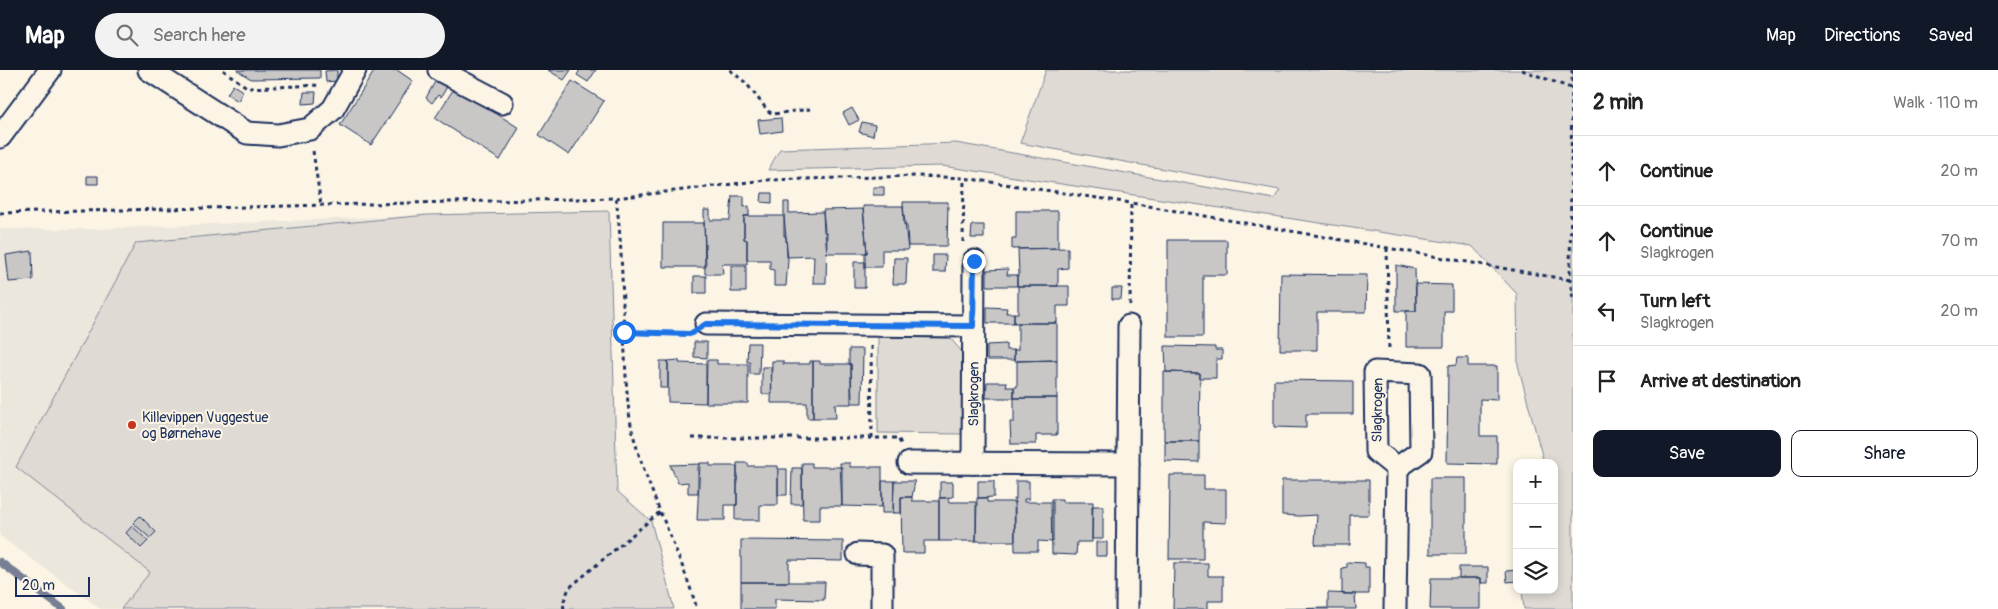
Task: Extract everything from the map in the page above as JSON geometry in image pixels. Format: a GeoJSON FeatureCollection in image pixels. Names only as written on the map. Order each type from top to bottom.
{"type":"FeatureCollection","features":[{"type":"Feature","properties":{"kind":"street"},"geometry":{"type":"LineString","coordinates":[[0,137],[50,70]]}},
{"type":"Feature","properties":{"kind":"street"},"geometry":{"type":"LineString","coordinates":[[149,70],[247,132],[278,135],[310,129],[332,109],[355,70]]}},
{"type":"Feature","properties":{"kind":"street"},"geometry":{"type":"LineString","coordinates":[[439,70],[502,103]]}},
{"type":"Feature","properties":{"kind":"street","name":"Slagkrogen"},"geometry":{"type":"LineString","coordinates":[[973,463],[974,261]]}},
{"type":"Feature","properties":{"kind":"street"},"geometry":{"type":"LineString","coordinates":[[706,324],[973,326]]}},
{"type":"Feature","properties":{"kind":"street"},"geometry":{"type":"LineString","coordinates":[[1127,609],[1129,326]]}},
{"type":"Feature","properties":{"kind":"street","name":"Slagkrogen"},"geometry":{"type":"LineString","coordinates":[[1375,372],[1420,374],[1421,451],[1397,468],[1376,451],[1375,372]]}},
{"type":"Feature","properties":{"kind":"street"},"geometry":{"type":"LineString","coordinates":[[909,463],[1128,464]]}},
{"type":"Feature","properties":{"kind":"street"},"geometry":{"type":"LineString","coordinates":[[1395,609],[1397,468]]}},
{"type":"Feature","properties":{"kind":"street"},"geometry":{"type":"LineString","coordinates":[[858,554],[882,554],[882,609]]}},
{"type":"Feature","properties":{"kind":"path"},"geometry":{"type":"LineString","coordinates":[[223,70],[248,88],[324,85],[340,96]]}},
{"type":"Feature","properties":{"kind":"path"},"geometry":{"type":"LineString","coordinates":[[730,70],[746,83],[768,111],[773,114],[810,109]]}},
{"type":"Feature","properties":{"kind":"path"},"geometry":{"type":"LineString","coordinates":[[1522,70],[1572,87]]}},
{"type":"Feature","properties":{"kind":"path"},"geometry":{"type":"LineString","coordinates":[[1572,70],[1570,280],[1573,300]]}},
{"type":"Feature","properties":{"kind":"path"},"geometry":{"type":"LineString","coordinates":[[310,129],[321,205]]}},
{"type":"Feature","properties":{"kind":"path"},"geometry":{"type":"LineString","coordinates":[[0,213],[616,198],[766,180],[916,176],[964,178],[1131,203],[1570,280]]}},
{"type":"Feature","properties":{"kind":"path"},"geometry":{"type":"LineString","coordinates":[[964,178],[963,247],[974,261]]}},
{"type":"Feature","properties":{"kind":"path"},"geometry":{"type":"LineString","coordinates":[[616,198],[622,244],[624,332],[632,429],[688,579],[697,609]]}},
{"type":"Feature","properties":{"kind":"path"},"geometry":{"type":"LineString","coordinates":[[1129,326],[1131,203]]}},
{"type":"Feature","properties":{"kind":"path"},"geometry":{"type":"LineString","coordinates":[[1387,248],[1389,372]]}},
{"type":"Feature","properties":{"kind":"path"},"geometry":{"type":"LineString","coordinates":[[624,332],[690,334],[706,324]]}},
{"type":"Feature","properties":{"kind":"path"},"geometry":{"type":"LineString","coordinates":[[871,326],[872,438]]}},
{"type":"Feature","properties":{"kind":"path"},"geometry":{"type":"LineString","coordinates":[[692,438],[898,438],[909,463]]}},
{"type":"Feature","properties":{"kind":"path"},"geometry":{"type":"LineString","coordinates":[[564,609],[563,603],[569,588],[662,511]]}},
{"type":"Feature","properties":{"kind":"shaded area"},"geometry":{"type":"Polygon","coordinates":[[[1046,70],[1573,70],[1573,609],[1524,609],[1522,594],[1558,594],[1558,459],[1543,459],[1518,365],[1517,294],[1472,246],[942,166],[768,170],[780,149],[956,143],[1274,199],[1280,190],[1020,143],[1046,70]]]}},
{"type":"Feature","properties":{"kind":"shaded area"},"geometry":{"type":"Polygon","coordinates":[[[609,211],[617,491],[651,521],[674,609],[121,609],[150,572],[16,467],[136,243],[427,215],[609,211]]]}},
{"type":"Feature","properties":{"kind":"shaded area","name":"Killevippen Vuggestue og Børnehave"},"geometry":{"type":"Polygon","coordinates":[[[427,215],[121,609],[101,609],[0,536],[0,229],[94,229],[427,215]]]}},
{"type":"Feature","properties":{"kind":"shaded area"},"geometry":{"type":"Polygon","coordinates":[[[878,337],[950,338],[964,354],[964,434],[878,433],[878,337]]]}},
{"type":"Feature","properties":{"kind":"building"},"geometry":{"type":"Polygon","coordinates":[[[237,70],[320,70],[320,78],[251,79],[237,70]]]}},
{"type":"Feature","properties":{"kind":"building"},"geometry":{"type":"Polygon","coordinates":[[[337,70],[337,81],[326,82],[325,71],[337,70]]]}},
{"type":"Feature","properties":{"kind":"building"},"geometry":{"type":"Polygon","coordinates":[[[375,70],[397,70],[413,81],[371,145],[340,125],[375,70]]]}},
{"type":"Feature","properties":{"kind":"building"},"geometry":{"type":"Polygon","coordinates":[[[548,70],[571,70],[564,80],[548,70]]]}},
{"type":"Feature","properties":{"kind":"building"},"geometry":{"type":"Polygon","coordinates":[[[580,70],[596,70],[588,82],[577,75],[580,70]]]}},
{"type":"Feature","properties":{"kind":"building"},"geometry":{"type":"Polygon","coordinates":[[[437,78],[448,85],[441,97],[438,95],[432,103],[426,98],[437,78]]]}},
{"type":"Feature","properties":{"kind":"building"},"geometry":{"type":"Polygon","coordinates":[[[572,81],[604,101],[569,155],[539,135],[572,81]]]}},
{"type":"Feature","properties":{"kind":"building"},"geometry":{"type":"Polygon","coordinates":[[[233,85],[243,91],[238,101],[227,94],[233,85]]]}},
{"type":"Feature","properties":{"kind":"building"},"geometry":{"type":"Polygon","coordinates":[[[455,87],[519,128],[500,160],[435,118],[455,87]]]}},
{"type":"Feature","properties":{"kind":"building"},"geometry":{"type":"Polygon","coordinates":[[[304,92],[316,92],[315,103],[303,104],[304,92]]]}},
{"type":"Feature","properties":{"kind":"building"},"geometry":{"type":"Polygon","coordinates":[[[852,108],[859,120],[849,125],[843,113],[852,108]]]}},
{"type":"Feature","properties":{"kind":"building"},"geometry":{"type":"Polygon","coordinates":[[[781,118],[782,131],[760,134],[758,120],[781,118]]]}},
{"type":"Feature","properties":{"kind":"building"},"geometry":{"type":"Polygon","coordinates":[[[862,122],[875,125],[873,136],[859,132],[862,122]]]}},
{"type":"Feature","properties":{"kind":"building"},"geometry":{"type":"Polygon","coordinates":[[[87,176],[98,176],[98,184],[87,184],[87,176]]]}},
{"type":"Feature","properties":{"kind":"building"},"geometry":{"type":"Polygon","coordinates":[[[873,187],[884,187],[884,195],[873,195],[873,187]]]}},
{"type":"Feature","properties":{"kind":"building"},"geometry":{"type":"Polygon","coordinates":[[[762,193],[772,193],[772,203],[761,202],[762,193]]]}},
{"type":"Feature","properties":{"kind":"building"},"geometry":{"type":"Polygon","coordinates":[[[732,196],[744,196],[744,207],[749,206],[749,216],[744,216],[747,264],[722,264],[723,274],[705,274],[704,210],[710,210],[710,220],[730,220],[732,196]]]}},
{"type":"Feature","properties":{"kind":"building"},"geometry":{"type":"Polygon","coordinates":[[[784,202],[789,202],[789,213],[823,212],[824,232],[827,233],[826,283],[813,283],[814,256],[787,257],[786,236],[784,236],[784,202]]]}},
{"type":"Feature","properties":{"kind":"building"},"geometry":{"type":"Polygon","coordinates":[[[903,202],[948,202],[947,246],[908,246],[907,226],[904,225],[903,202]]]}},
{"type":"Feature","properties":{"kind":"building"},"geometry":{"type":"Polygon","coordinates":[[[863,206],[903,206],[908,250],[882,250],[882,267],[865,267],[865,253],[867,253],[863,206]]]}},
{"type":"Feature","properties":{"kind":"building"},"geometry":{"type":"Polygon","coordinates":[[[863,209],[867,253],[827,253],[823,210],[863,209]]]}},
{"type":"Feature","properties":{"kind":"building"},"geometry":{"type":"Polygon","coordinates":[[[1016,211],[1058,211],[1058,248],[1012,249],[1012,238],[1016,238],[1016,211]]]}},
{"type":"Feature","properties":{"kind":"building"},"geometry":{"type":"Polygon","coordinates":[[[744,216],[784,216],[788,260],[786,286],[774,286],[774,270],[770,269],[770,260],[747,260],[747,240],[744,239],[744,216]]]}},
{"type":"Feature","properties":{"kind":"building"},"geometry":{"type":"Polygon","coordinates":[[[663,223],[704,223],[706,267],[663,267],[663,223]]]}},
{"type":"Feature","properties":{"kind":"building"},"geometry":{"type":"Polygon","coordinates":[[[972,225],[984,225],[984,238],[971,238],[972,225]]]}},
{"type":"Feature","properties":{"kind":"building"},"geometry":{"type":"Polygon","coordinates":[[[1168,240],[1227,240],[1227,275],[1203,275],[1203,337],[1168,337],[1168,240]]]}},
{"type":"Feature","properties":{"kind":"building"},"geometry":{"type":"Polygon","coordinates":[[[1068,248],[1068,268],[1058,269],[1058,286],[1017,286],[1017,275],[1019,275],[1018,249],[1068,248]]]}},
{"type":"Feature","properties":{"kind":"building"},"geometry":{"type":"Polygon","coordinates":[[[32,251],[33,280],[9,282],[6,255],[32,251]]]}},
{"type":"Feature","properties":{"kind":"building"},"geometry":{"type":"Polygon","coordinates":[[[933,255],[946,255],[945,272],[933,272],[933,255]]]}},
{"type":"Feature","properties":{"kind":"building"},"geometry":{"type":"Polygon","coordinates":[[[894,258],[907,258],[906,284],[893,284],[894,258]]]}},
{"type":"Feature","properties":{"kind":"building"},"geometry":{"type":"Polygon","coordinates":[[[854,262],[865,262],[865,288],[854,288],[854,262]]]}},
{"type":"Feature","properties":{"kind":"building"},"geometry":{"type":"Polygon","coordinates":[[[1396,265],[1415,269],[1416,311],[1396,311],[1396,265]]]}},
{"type":"Feature","properties":{"kind":"building"},"geometry":{"type":"Polygon","coordinates":[[[731,266],[746,266],[746,292],[731,292],[731,266]]]}},
{"type":"Feature","properties":{"kind":"building"},"geometry":{"type":"Polygon","coordinates":[[[1008,269],[1007,275],[1017,275],[1017,286],[987,286],[987,270],[1008,269]]]}},
{"type":"Feature","properties":{"kind":"building"},"geometry":{"type":"Polygon","coordinates":[[[1281,274],[1367,275],[1366,312],[1317,312],[1317,350],[1280,350],[1281,274]]]}},
{"type":"Feature","properties":{"kind":"building"},"geometry":{"type":"Polygon","coordinates":[[[694,276],[706,276],[706,293],[694,293],[694,276]]]}},
{"type":"Feature","properties":{"kind":"building"},"geometry":{"type":"Polygon","coordinates":[[[1416,284],[1452,285],[1452,311],[1444,311],[1444,347],[1406,347],[1406,311],[1416,311],[1416,284]]]}},
{"type":"Feature","properties":{"kind":"building"},"geometry":{"type":"Polygon","coordinates":[[[1018,286],[1069,286],[1069,306],[1057,306],[1057,323],[1014,323],[1014,313],[1018,313],[1018,286]]]}},
{"type":"Feature","properties":{"kind":"building"},"geometry":{"type":"Polygon","coordinates":[[[1112,288],[1122,288],[1121,299],[1112,299],[1112,288]]]}},
{"type":"Feature","properties":{"kind":"building"},"geometry":{"type":"Polygon","coordinates":[[[987,307],[1007,308],[1006,313],[1014,313],[1014,323],[987,323],[987,307]]]}},
{"type":"Feature","properties":{"kind":"building"},"geometry":{"type":"Polygon","coordinates":[[[1018,323],[1057,323],[1057,360],[1014,361],[1014,350],[1018,350],[1018,323]]]}},
{"type":"Feature","properties":{"kind":"building"},"geometry":{"type":"Polygon","coordinates":[[[694,342],[707,342],[707,358],[694,357],[694,342]]]}},
{"type":"Feature","properties":{"kind":"building"},"geometry":{"type":"Polygon","coordinates":[[[748,343],[760,343],[759,374],[750,374],[750,362],[747,362],[748,343]]]}},
{"type":"Feature","properties":{"kind":"building"},"geometry":{"type":"Polygon","coordinates":[[[1006,344],[1006,350],[1014,350],[1014,360],[987,360],[987,345],[1006,344]]]}},
{"type":"Feature","properties":{"kind":"building"},"geometry":{"type":"Polygon","coordinates":[[[1165,346],[1215,347],[1215,350],[1222,350],[1222,359],[1216,359],[1216,378],[1200,378],[1200,373],[1166,372],[1165,346]]]}},
{"type":"Feature","properties":{"kind":"building"},"geometry":{"type":"Polygon","coordinates":[[[849,349],[863,349],[862,403],[852,403],[849,349]]]}},
{"type":"Feature","properties":{"kind":"building"},"geometry":{"type":"Polygon","coordinates":[[[1457,358],[1468,358],[1468,366],[1497,366],[1497,400],[1480,399],[1480,436],[1497,436],[1497,464],[1447,463],[1448,366],[1456,365],[1457,358]]]}},
{"type":"Feature","properties":{"kind":"building"},"geometry":{"type":"Polygon","coordinates":[[[679,360],[679,363],[706,364],[706,403],[668,402],[668,361],[679,360]]]}},
{"type":"Feature","properties":{"kind":"building"},"geometry":{"type":"Polygon","coordinates":[[[707,360],[717,360],[717,364],[748,364],[748,403],[706,403],[707,360]]]}},
{"type":"Feature","properties":{"kind":"building"},"geometry":{"type":"Polygon","coordinates":[[[1057,360],[1057,398],[1014,398],[1014,387],[1017,387],[1017,361],[1057,360]]]}},
{"type":"Feature","properties":{"kind":"building"},"geometry":{"type":"Polygon","coordinates":[[[660,361],[668,361],[668,388],[660,388],[660,361]]]}},
{"type":"Feature","properties":{"kind":"building"},"geometry":{"type":"Polygon","coordinates":[[[772,361],[783,361],[783,364],[810,364],[810,361],[813,361],[813,418],[807,418],[807,403],[771,403],[772,361]]]}},
{"type":"Feature","properties":{"kind":"building"},"geometry":{"type":"Polygon","coordinates":[[[813,361],[820,361],[820,364],[851,364],[851,404],[835,404],[836,418],[813,418],[813,361]]]}},
{"type":"Feature","properties":{"kind":"building"},"geometry":{"type":"Polygon","coordinates":[[[762,367],[771,367],[772,394],[762,394],[762,367]]]}},
{"type":"Feature","properties":{"kind":"building"},"geometry":{"type":"Polygon","coordinates":[[[1164,372],[1200,373],[1199,441],[1164,441],[1164,372]]]}},
{"type":"Feature","properties":{"kind":"building"},"geometry":{"type":"Polygon","coordinates":[[[1274,380],[1353,381],[1353,414],[1306,414],[1306,428],[1274,427],[1274,380]]]}},
{"type":"Feature","properties":{"kind":"building"},"geometry":{"type":"Polygon","coordinates":[[[987,382],[1007,382],[1006,387],[1014,387],[1014,398],[986,398],[987,382]]]}},
{"type":"Feature","properties":{"kind":"building"},"geometry":{"type":"Polygon","coordinates":[[[1014,398],[1057,398],[1057,435],[1036,435],[1036,444],[1011,444],[1010,422],[1014,422],[1014,398]]]}},
{"type":"Feature","properties":{"kind":"building"},"geometry":{"type":"Polygon","coordinates":[[[1165,441],[1199,441],[1199,462],[1165,461],[1165,441]]]}},
{"type":"Feature","properties":{"kind":"building"},"geometry":{"type":"Polygon","coordinates":[[[700,463],[710,463],[710,466],[737,466],[737,505],[725,505],[725,520],[697,520],[700,463]]]}},
{"type":"Feature","properties":{"kind":"building"},"geometry":{"type":"Polygon","coordinates":[[[737,463],[748,463],[748,466],[778,466],[778,505],[760,505],[760,520],[735,520],[737,463]]]}},
{"type":"Feature","properties":{"kind":"building"},"geometry":{"type":"Polygon","coordinates":[[[802,463],[812,463],[812,467],[842,467],[842,506],[820,506],[820,520],[803,520],[802,463]]]}},
{"type":"Feature","properties":{"kind":"building"},"geometry":{"type":"Polygon","coordinates":[[[840,463],[850,463],[850,467],[882,467],[882,507],[842,506],[840,463]]]}},
{"type":"Feature","properties":{"kind":"building"},"geometry":{"type":"Polygon","coordinates":[[[700,464],[698,467],[698,493],[688,493],[688,482],[678,483],[670,465],[700,464]]]}},
{"type":"Feature","properties":{"kind":"building"},"geometry":{"type":"Polygon","coordinates":[[[792,468],[802,468],[802,504],[791,504],[792,468]]]}},
{"type":"Feature","properties":{"kind":"building"},"geometry":{"type":"Polygon","coordinates":[[[778,469],[787,469],[787,495],[778,495],[778,469]]]}},
{"type":"Feature","properties":{"kind":"building"},"geometry":{"type":"Polygon","coordinates":[[[1170,475],[1204,475],[1204,489],[1226,489],[1226,523],[1203,522],[1203,559],[1169,559],[1170,475]]]}},
{"type":"Feature","properties":{"kind":"building"},"geometry":{"type":"Polygon","coordinates":[[[1430,478],[1466,478],[1466,554],[1430,554],[1430,478]]]}},
{"type":"Feature","properties":{"kind":"building"},"geometry":{"type":"Polygon","coordinates":[[[1282,480],[1369,480],[1369,515],[1350,515],[1350,545],[1316,545],[1317,515],[1282,515],[1282,480]]]}},
{"type":"Feature","properties":{"kind":"building"},"geometry":{"type":"Polygon","coordinates":[[[882,481],[894,481],[893,513],[882,513],[882,481]]]}},
{"type":"Feature","properties":{"kind":"building"},"geometry":{"type":"Polygon","coordinates":[[[894,481],[915,481],[912,497],[901,497],[901,513],[893,513],[894,481]]]}},
{"type":"Feature","properties":{"kind":"building"},"geometry":{"type":"Polygon","coordinates":[[[978,481],[994,481],[994,497],[978,498],[978,481]]]}},
{"type":"Feature","properties":{"kind":"building"},"geometry":{"type":"Polygon","coordinates":[[[1016,481],[1029,481],[1029,499],[1024,499],[1024,502],[1053,502],[1053,542],[1038,541],[1038,551],[1015,551],[1014,499],[1016,499],[1016,481]]]}},
{"type":"Feature","properties":{"kind":"building"},"geometry":{"type":"Polygon","coordinates":[[[940,482],[953,482],[953,497],[940,498],[940,482]]]}},
{"type":"Feature","properties":{"kind":"building"},"geometry":{"type":"Polygon","coordinates":[[[901,497],[912,497],[912,501],[939,501],[939,541],[924,541],[924,553],[902,553],[901,497]]]}},
{"type":"Feature","properties":{"kind":"building"},"geometry":{"type":"Polygon","coordinates":[[[939,498],[948,498],[949,502],[976,502],[976,541],[939,541],[939,498]]]}},
{"type":"Feature","properties":{"kind":"building"},"geometry":{"type":"Polygon","coordinates":[[[977,498],[987,498],[987,502],[1015,502],[1015,541],[976,541],[977,498]]]}},
{"type":"Feature","properties":{"kind":"building"},"geometry":{"type":"Polygon","coordinates":[[[1051,499],[1062,499],[1062,502],[1093,502],[1092,542],[1077,542],[1076,555],[1052,554],[1051,499]]]}},
{"type":"Feature","properties":{"kind":"building"},"geometry":{"type":"Polygon","coordinates":[[[1092,506],[1103,506],[1103,539],[1092,539],[1092,506]]]}},
{"type":"Feature","properties":{"kind":"building"},"geometry":{"type":"Polygon","coordinates":[[[140,516],[156,532],[150,538],[133,523],[140,516]]]}},
{"type":"Feature","properties":{"kind":"building"},"geometry":{"type":"Polygon","coordinates":[[[132,526],[148,541],[141,548],[126,533],[132,526]]]}},
{"type":"Feature","properties":{"kind":"building"},"geometry":{"type":"Polygon","coordinates":[[[741,540],[843,541],[843,561],[789,560],[789,582],[741,582],[741,540]]]}},
{"type":"Feature","properties":{"kind":"building"},"geometry":{"type":"Polygon","coordinates":[[[1096,542],[1107,542],[1107,556],[1096,556],[1096,542]]]}},
{"type":"Feature","properties":{"kind":"building"},"geometry":{"type":"Polygon","coordinates":[[[1347,562],[1365,563],[1365,567],[1369,567],[1369,594],[1342,594],[1342,568],[1347,567],[1347,562]]]}},
{"type":"Feature","properties":{"kind":"building"},"geometry":{"type":"Polygon","coordinates":[[[1174,563],[1208,563],[1208,576],[1223,576],[1223,601],[1208,601],[1208,609],[1173,609],[1174,563]]]}},
{"type":"Feature","properties":{"kind":"building"},"geometry":{"type":"Polygon","coordinates":[[[1459,567],[1488,567],[1488,583],[1481,583],[1481,578],[1459,578],[1459,567]]]}},
{"type":"Feature","properties":{"kind":"building"},"geometry":{"type":"Polygon","coordinates":[[[1513,570],[1513,581],[1507,582],[1506,571],[1513,570]]]}},
{"type":"Feature","properties":{"kind":"building"},"geometry":{"type":"Polygon","coordinates":[[[1431,578],[1481,578],[1481,609],[1430,609],[1431,578]]]}},
{"type":"Feature","properties":{"kind":"building"},"geometry":{"type":"Polygon","coordinates":[[[741,582],[825,582],[824,600],[775,599],[775,609],[741,609],[741,582]]]}},
{"type":"Feature","properties":{"kind":"building"},"geometry":{"type":"Polygon","coordinates":[[[1328,593],[1355,594],[1356,609],[1284,609],[1328,608],[1328,593]]]}},
{"type":"Feature","properties":{"kind":"waterway"},"geometry":{"type":"LineString","coordinates":[[0,562],[63,609]]}},
{"type":"Feature","properties":{"kind":"place","name":"Killevippen Vuggestue og Børnehave"},"geometry":{"type":"Point","coordinates":[132,425]}},
{"type":"Feature","properties":{"kind":"route"},"geometry":{"type":"LineString","coordinates":[[624,332],[690,334],[706,324],[973,326],[974,261]]}}]}
